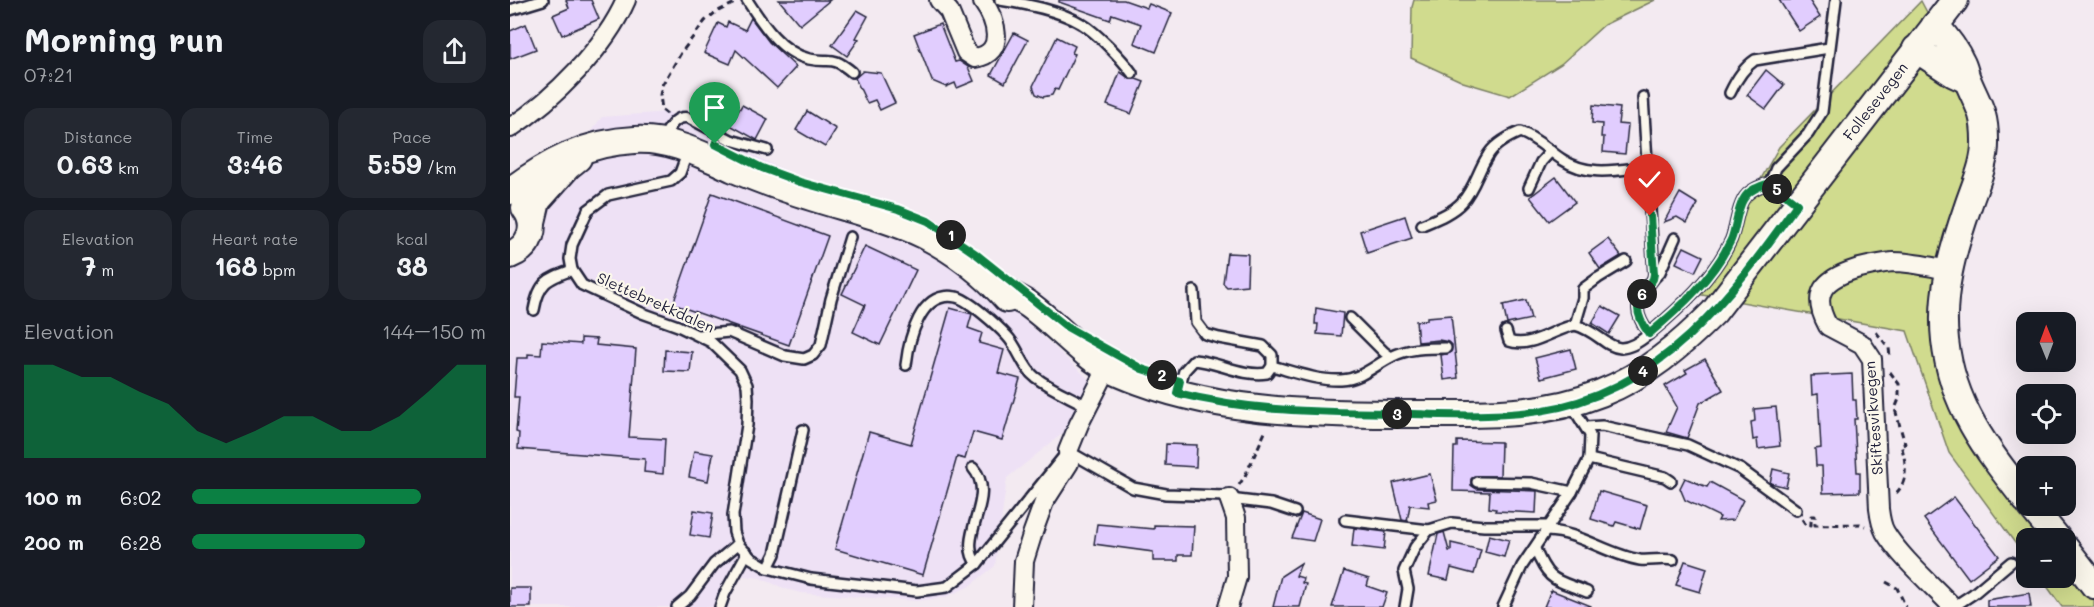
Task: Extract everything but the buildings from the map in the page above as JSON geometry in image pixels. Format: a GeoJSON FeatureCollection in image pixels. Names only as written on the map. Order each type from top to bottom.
{"type":"FeatureCollection","features":[{"type":"Feature","properties":{"kind":"main road","name":"Follesevegen"},"geometry":{"type":"LineString","coordinates":[[510,191],[559,158],[594,146],[636,139],[660,141],[689,149],[756,178],[894,223],[924,236],[952,251],[996,287],[1026,304],[1098,361],[1138,381],[1177,393],[1213,402],[1287,411],[1506,414],[1540,410],[1570,404],[1602,393],[1629,380],[1656,363],[1688,338],[1729,294],[1955,0]]}},
{"type":"Feature","properties":{"kind":"main road"},"geometry":{"type":"LineString","coordinates":[[1935,25],[1955,50],[1962,64],[1967,80],[1979,103],[1986,142],[1981,167],[1949,270],[1944,314],[1949,364],[1956,389],[1977,435],[2016,487]]}},
{"type":"Feature","properties":{"kind":"main road"},"geometry":{"type":"LineString","coordinates":[[1916,49],[1967,80]]}},
{"type":"Feature","properties":{"kind":"main road","name":"Follesevegen"},"geometry":{"type":"LineString","coordinates":[[516,252],[529,239],[537,201],[568,166],[594,146]]}},
{"type":"Feature","properties":{"kind":"main road"},"geometry":{"type":"LineString","coordinates":[[510,198],[527,210],[532,222]]}},
{"type":"Feature","properties":{"kind":"main road"},"geometry":{"type":"LineString","coordinates":[[510,278],[516,252]]}},
{"type":"Feature","properties":{"kind":"main road"},"geometry":{"type":"LineString","coordinates":[[2039,516],[2049,528]]}},
{"type":"Feature","properties":{"kind":"main road"},"geometry":{"type":"LineString","coordinates":[[2076,562],[2094,585]]}},
{"type":"Feature","properties":{"kind":"street"},"geometry":{"type":"LineString","coordinates":[[510,128],[528,115],[572,75],[609,31],[626,0]]}},
{"type":"Feature","properties":{"kind":"street"},"geometry":{"type":"LineString","coordinates":[[939,0],[948,11],[966,52],[975,58],[985,55],[997,34],[988,1]]}},
{"type":"Feature","properties":{"kind":"street","name":"Skiftesvikvegen"},"geometry":{"type":"LineString","coordinates":[[1949,270],[1894,262],[1875,264],[1837,276],[1827,283],[1820,292],[1820,305],[1828,326],[1862,344],[1872,359],[1880,521],[1885,532],[1908,560],[1953,607]]}},
{"type":"Feature","properties":{"kind":"street"},"geometry":{"type":"LineString","coordinates":[[1022,607],[1024,561],[1044,502],[1069,463],[1068,451],[1095,389],[1098,361]]}},
{"type":"Feature","properties":{"kind":"street"},"geometry":{"type":"LineString","coordinates":[[1228,607],[1237,577],[1236,518],[1229,498]]}},
{"type":"Feature","properties":{"kind":"lane"},"geometry":{"type":"LineString","coordinates":[[510,10],[543,0]]}},
{"type":"Feature","properties":{"kind":"lane"},"geometry":{"type":"LineString","coordinates":[[747,0],[790,52],[811,60],[835,60],[852,72]]}},
{"type":"Feature","properties":{"kind":"lane"},"geometry":{"type":"LineString","coordinates":[[1506,331],[1509,341],[1517,343],[1531,341],[1575,326],[1586,328],[1601,341],[1614,347],[1624,348],[1640,341],[1673,314],[1716,264],[1731,239],[1742,200],[1755,188],[1770,183],[1776,168],[1808,134],[1822,112],[1836,0]]}},
{"type":"Feature","properties":{"kind":"lane"},"geometry":{"type":"LineString","coordinates":[[988,1],[1049,12],[1082,24],[1125,63],[1132,73]]}},
{"type":"Feature","properties":{"kind":"lane"},"geometry":{"type":"LineString","coordinates":[[1730,93],[1747,65],[1755,60],[1829,48]]}},
{"type":"Feature","properties":{"kind":"lane"},"geometry":{"type":"LineString","coordinates":[[1643,97],[1653,279]]}},
{"type":"Feature","properties":{"kind":"lane"},"geometry":{"type":"LineString","coordinates":[[660,141],[676,119],[682,117],[689,118],[730,140],[767,150]]}},
{"type":"Feature","properties":{"kind":"lane"},"geometry":{"type":"LineString","coordinates":[[1422,225],[1448,213],[1463,201],[1480,173],[1487,155],[1508,137],[1520,132],[1535,138],[1577,168],[1599,172],[1646,167]]}},
{"type":"Feature","properties":{"kind":"lane"},"geometry":{"type":"LineString","coordinates":[[534,310],[537,296],[549,279],[572,270],[572,245],[588,210],[608,195],[671,181],[680,173],[689,149]]}},
{"type":"Feature","properties":{"kind":"lane"},"geometry":{"type":"LineString","coordinates":[[1529,188],[1541,162],[1551,151]]}},
{"type":"Feature","properties":{"kind":"lane"},"geometry":{"type":"LineString","coordinates":[[1770,183],[1797,204]]}},
{"type":"Feature","properties":{"kind":"lane"},"geometry":{"type":"LineString","coordinates":[[697,336],[729,332],[785,356],[804,359],[813,356],[821,345],[831,299],[850,237]]}},
{"type":"Feature","properties":{"kind":"lane"},"geometry":{"type":"LineString","coordinates":[[1649,334],[1636,308],[1638,301],[1660,272],[1675,238]]}},
{"type":"Feature","properties":{"kind":"lane"},"geometry":{"type":"LineString","coordinates":[[1575,326],[1583,298],[1583,289],[1626,261]]}},
{"type":"Feature","properties":{"kind":"lane","name":"Slettebrekkdalen"},"geometry":{"type":"LineString","coordinates":[[572,270],[582,285],[711,342],[740,369],[747,385],[747,425],[733,515],[734,532],[738,544]]}},
{"type":"Feature","properties":{"kind":"lane"},"geometry":{"type":"LineString","coordinates":[[1177,393],[1184,370],[1194,360],[1209,361],[1254,375],[1267,373],[1272,366],[1272,355],[1263,346],[1219,339],[1205,334],[1196,322],[1194,291]]}},
{"type":"Feature","properties":{"kind":"lane"},"geometry":{"type":"LineString","coordinates":[[906,365],[908,343],[928,305],[939,297],[958,297],[978,310],[1008,337],[1034,376],[1087,406]]}},
{"type":"Feature","properties":{"kind":"lane"},"geometry":{"type":"LineString","coordinates":[[1350,318],[1391,357]]}},
{"type":"Feature","properties":{"kind":"lane"},"geometry":{"type":"LineString","coordinates":[[1272,366],[1322,380],[1343,380],[1362,375],[1391,357],[1414,350],[1446,348]]}},
{"type":"Feature","properties":{"kind":"lane"},"geometry":{"type":"LineString","coordinates":[[1503,607],[1522,566],[1572,492],[1589,459],[1590,435],[1570,404]]}},
{"type":"Feature","properties":{"kind":"lane"},"geometry":{"type":"LineString","coordinates":[[1586,427],[1602,426],[1688,445],[1740,469],[1796,510]]}},
{"type":"Feature","properties":{"kind":"lane"},"geometry":{"type":"LineString","coordinates":[[768,568],[775,554],[803,430]]}},
{"type":"Feature","properties":{"kind":"lane"},"geometry":{"type":"LineString","coordinates":[[677,607],[690,596],[714,564],[738,544],[751,558],[768,568],[811,579],[917,591],[947,587],[977,564],[1068,451],[1133,488],[1166,494],[1203,494],[1271,504],[1295,512]]}},
{"type":"Feature","properties":{"kind":"lane"},"geometry":{"type":"LineString","coordinates":[[1589,459],[1665,477],[1671,481]]}},
{"type":"Feature","properties":{"kind":"lane"},"geometry":{"type":"LineString","coordinates":[[973,468],[978,473],[982,497],[971,543],[973,559],[977,564]]}},
{"type":"Feature","properties":{"kind":"lane"},"geometry":{"type":"LineString","coordinates":[[1477,482],[1531,483],[1572,492]]}},
{"type":"Feature","properties":{"kind":"lane"},"geometry":{"type":"LineString","coordinates":[[1345,520],[1429,530],[1452,523],[1548,529],[1641,560],[1673,560]]}},
{"type":"Feature","properties":{"kind":"lane"},"geometry":{"type":"LineString","coordinates":[[1405,607],[1408,589],[1404,571],[1415,547],[1429,530]]}},
{"type":"Feature","properties":{"kind":"lane"},"geometry":{"type":"LineString","coordinates":[[1535,549],[1542,567],[1551,578],[1587,592]]}},
{"type":"Feature","properties":{"kind":"lane"},"geometry":{"type":"LineString","coordinates":[[720,607],[747,553]]}},
{"type":"Feature","properties":{"kind":"lane"},"geometry":{"type":"LineString","coordinates":[[1953,607],[1973,594],[2011,562]]}},
{"type":"Feature","properties":{"kind":"path"},"geometry":{"type":"LineString","coordinates":[[676,119],[662,110],[660,101],[662,85],[669,71],[705,21],[716,12],[741,0]]}},
{"type":"Feature","properties":{"kind":"path"},"geometry":{"type":"LineString","coordinates":[[1229,498],[1245,476],[1266,430]]}},
{"type":"Feature","properties":{"kind":"path"},"geometry":{"type":"LineString","coordinates":[[1811,524],[1811,516],[1815,516],[1815,525],[1860,524],[1866,526]]}},
{"type":"Feature","properties":{"kind":"path"},"geometry":{"type":"LineString","coordinates":[[1886,582],[1897,588],[1906,607]]}},
{"type":"Feature","properties":{"kind":"shaded area"},"geometry":{"type":"Polygon","coordinates":[[[668,112],[822,189],[983,281],[1108,397],[1007,478],[995,566],[968,587],[946,597],[917,601],[801,593],[760,578],[743,576],[731,591],[725,607],[510,607],[510,247],[544,190],[602,117],[668,112]]]}},
{"type":"Feature","properties":{"kind":"green space"},"geometry":{"type":"Polygon","coordinates":[[[1414,0],[1655,0],[1604,25],[1561,64],[1510,96],[1463,82],[1411,58],[1414,0]]]}},
{"type":"Feature","properties":{"kind":"green space"},"geometry":{"type":"Polygon","coordinates":[[[1921,1],[1989,129],[1943,319],[1979,425],[2016,473],[2016,516],[2049,516],[2058,528],[2016,528],[2016,544],[1949,453],[1907,331],[1696,294],[1779,147],[1921,1]]]}},
{"type":"Feature","properties":{"kind":"green space"},"geometry":{"type":"Polygon","coordinates":[[[2076,551],[2094,574],[2094,607],[2062,607],[2048,588],[2076,588],[2076,551]]]}},
{"type":"Feature","properties":{"kind":"route"},"geometry":{"type":"LineString","coordinates":[[715,144],[762,168],[800,182],[898,209],[928,221],[956,238],[1067,327],[1142,369],[1180,381],[1177,393],[1213,402],[1267,410],[1506,414],[1570,404],[1602,393],[1656,363],[1688,338],[1729,294],[1797,204],[1770,183],[1755,188],[1742,200],[1731,239],[1716,264],[1673,314],[1649,334],[1636,308],[1654,274],[1650,216]]}}]}
